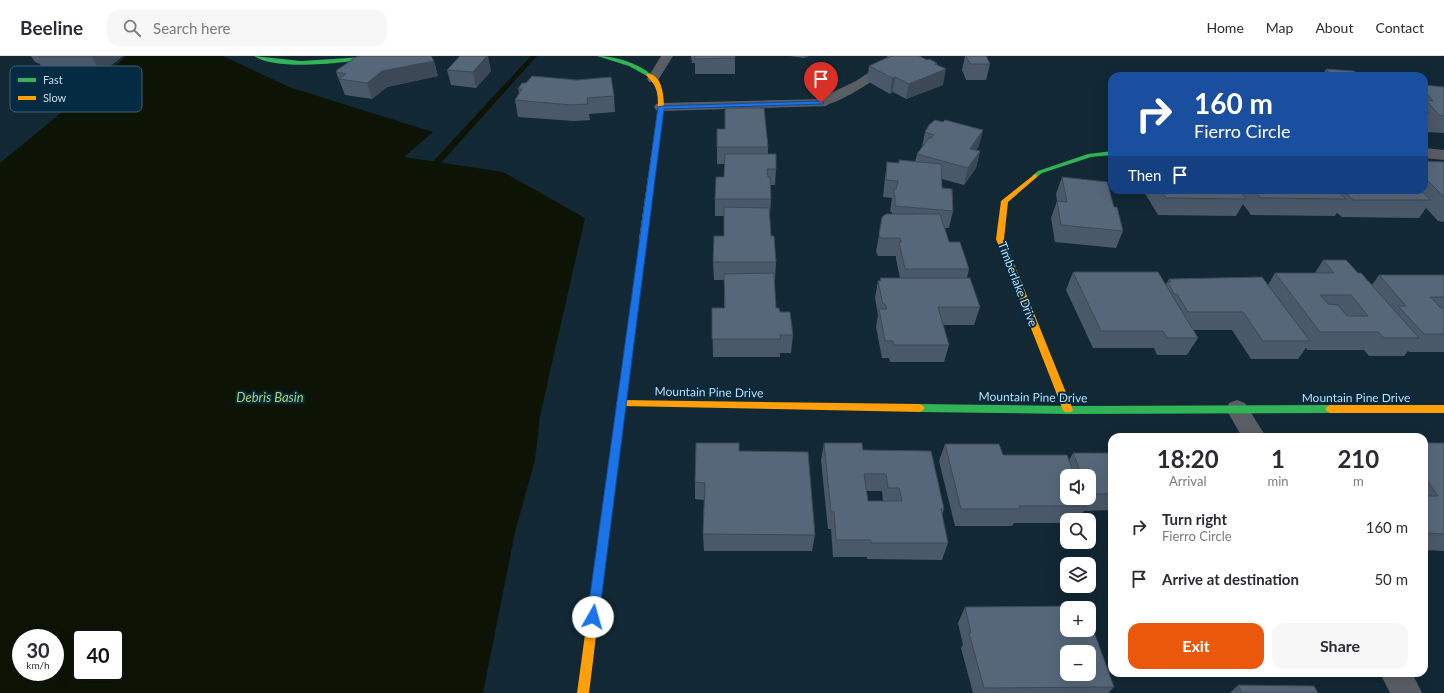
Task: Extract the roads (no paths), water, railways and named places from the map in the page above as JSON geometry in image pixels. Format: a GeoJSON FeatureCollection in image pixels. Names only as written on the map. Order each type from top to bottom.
{"type":"FeatureCollection","features":[{"type":"Feature","properties":{"kind":"street"},"geometry":{"type":"LineString","coordinates":[[257,56],[264,60],[289,62],[354,60],[376,56]]}},
{"type":"Feature","properties":{"kind":"street"},"geometry":{"type":"LineString","coordinates":[[583,693],[662,107],[661,94],[655,81],[646,72],[600,56]]}},
{"type":"Feature","properties":{"kind":"street"},"geometry":{"type":"LineString","coordinates":[[662,107],[821,103]]}},
{"type":"Feature","properties":{"kind":"street","name":"Timberlake Drive"},"geometry":{"type":"LineString","coordinates":[[1068,410],[1000,239],[1005,201],[1040,172],[1090,155],[1108,153]]}},
{"type":"Feature","properties":{"kind":"street"},"geometry":{"type":"LineString","coordinates":[[1428,153],[1444,155]]}},
{"type":"Feature","properties":{"kind":"street","name":"Mountain Pine Drive"},"geometry":{"type":"LineString","coordinates":[[621,403],[1068,410],[1444,409]]}},
{"type":"Feature","properties":{"kind":"street"},"geometry":{"type":"LineString","coordinates":[[1237,409],[1252,433]]}},
{"type":"Feature","properties":{"kind":"street"},"geometry":{"type":"LineString","coordinates":[[1397,677],[1407,693]]}},
{"type":"Feature","properties":{"kind":"lane"},"geometry":{"type":"LineString","coordinates":[[655,81],[667,56]]}},
{"type":"Feature","properties":{"kind":"lane"},"geometry":{"type":"LineString","coordinates":[[821,103],[859,85],[885,67],[895,56]]}},
{"type":"Feature","properties":{"kind":"water","name":"Debris Basin"},"geometry":{"type":"Polygon","coordinates":[[[126,56],[223,56],[289,87],[433,132],[404,157],[503,172],[585,218],[540,416],[535,460],[515,532],[483,693],[0,693],[0,163],[62,112],[142,112],[142,66],[115,66],[126,56]]]}},
{"type":"Feature","properties":{"kind":"waterway"},"geometry":{"type":"LineString","coordinates":[[429,171],[534,56]]}}]}
